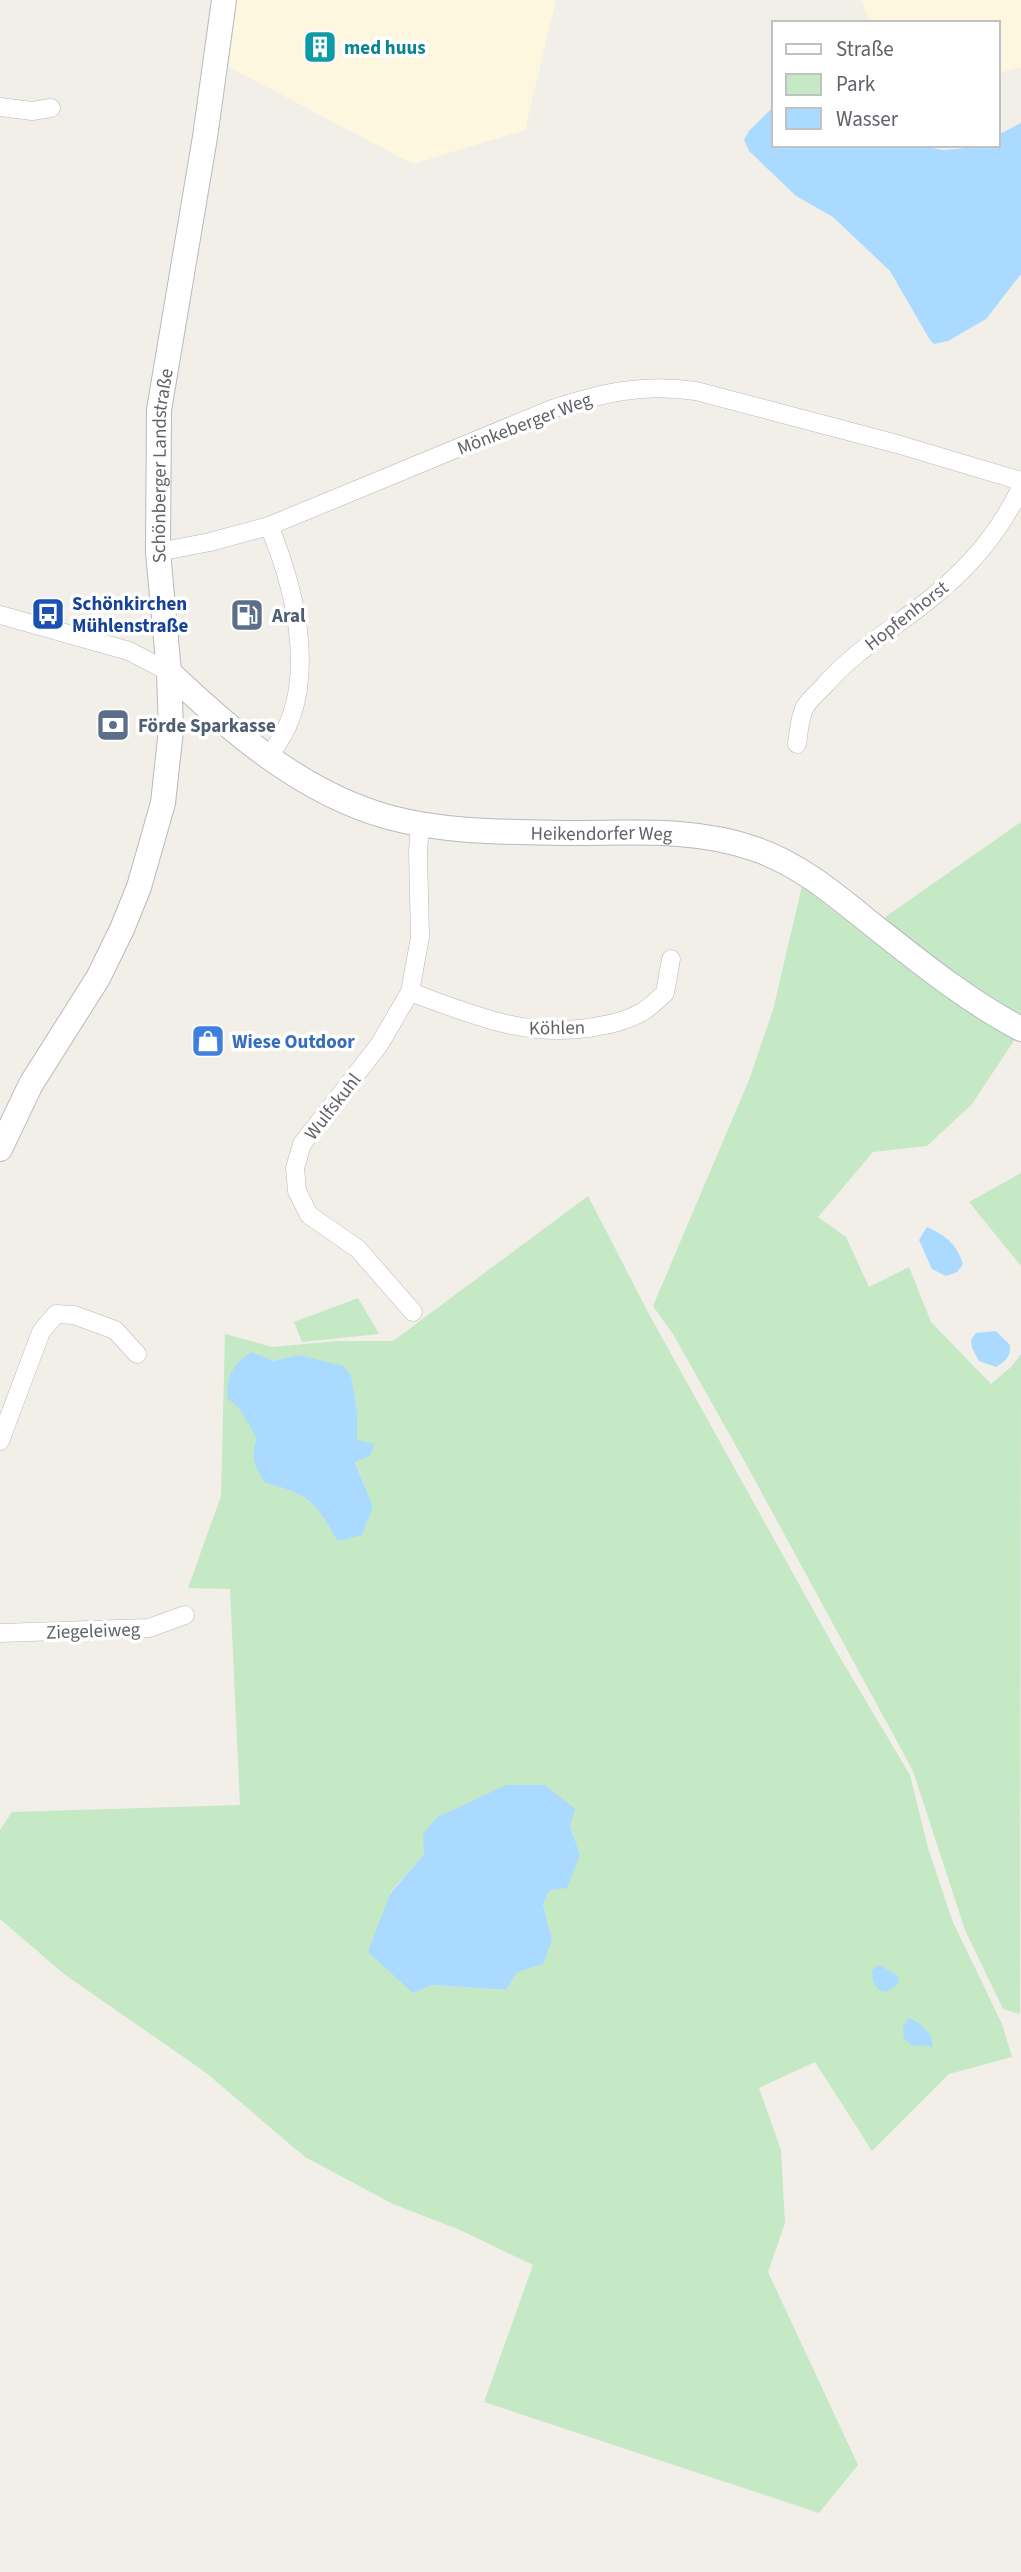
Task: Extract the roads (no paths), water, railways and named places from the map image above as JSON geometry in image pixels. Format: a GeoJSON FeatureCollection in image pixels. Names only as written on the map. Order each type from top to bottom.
{"type":"FeatureCollection","features":[{"type":"Feature","properties":{"kind":"main road","name":"Schönberger Landstraße"},"geometry":{"type":"LineString","coordinates":[[0,1149],[31,1084],[97,978],[122,929],[139,887],[163,803],[171,730],[169,672],[158,552],[159,410],[205,137],[224,0]]}},
{"type":"Feature","properties":{"kind":"main road","name":"Heikendorfer Weg"},"geometry":{"type":"LineString","coordinates":[[169,672],[202,703],[299,778],[338,798],[389,817],[420,823],[520,832],[649,832],[708,836],[756,849],[800,870],[945,981],[1021,1030]]}},
{"type":"Feature","properties":{"kind":"street"},"geometry":{"type":"LineString","coordinates":[[0,107],[32,111],[51,108]]}},
{"type":"Feature","properties":{"kind":"street","name":"Mönkeberger Weg"},"geometry":{"type":"LineString","coordinates":[[158,552],[210,542],[269,526],[552,409],[623,390],[678,388],[696,391],[897,444],[1021,481]]}},
{"type":"Feature","properties":{"kind":"street","name":"Hopfenhorst"},"geometry":{"type":"LineString","coordinates":[[797,744],[804,709],[826,683],[872,640],[931,598],[963,569],[989,539],[1021,487]]}},
{"type":"Feature","properties":{"kind":"street"},"geometry":{"type":"LineString","coordinates":[[268,756],[280,743],[290,721],[298,681],[299,648],[293,594],[284,562],[269,526]]}},
{"type":"Feature","properties":{"kind":"street"},"geometry":{"type":"LineString","coordinates":[[0,615],[129,651],[169,672]]}},
{"type":"Feature","properties":{"kind":"street","name":"Wulfskuhl"},"geometry":{"type":"LineString","coordinates":[[413,1311],[358,1249],[309,1215],[297,1191],[295,1168],[302,1144],[379,1045],[410,992],[420,937],[420,823]]}},
{"type":"Feature","properties":{"kind":"street","name":"Köhlen"},"geometry":{"type":"LineString","coordinates":[[410,992],[492,1022],[519,1028],[563,1031],[610,1025],[641,1013],[665,993],[671,959]]}},
{"type":"Feature","properties":{"kind":"street"},"geometry":{"type":"LineString","coordinates":[[0,1441],[41,1332],[56,1314],[74,1315],[114,1330],[137,1354]]}},
{"type":"Feature","properties":{"kind":"street","name":"Ziegeleiweg"},"geometry":{"type":"LineString","coordinates":[[0,1633],[149,1628],[184,1615]]}},
{"type":"Feature","properties":{"kind":"water"},"geometry":{"type":"Polygon","coordinates":[[[772,108],[772,147],[925,147],[944,150],[1000,147],[1000,134],[1021,123],[1021,274],[986,319],[948,341],[934,344],[890,271],[833,217],[796,196],[749,151],[744,140],[749,131],[772,108]]]}},
{"type":"Feature","properties":{"kind":"water"},"geometry":{"type":"Polygon","coordinates":[[[927,1227],[954,1245],[963,1264],[957,1272],[946,1276],[932,1269],[919,1240],[927,1227]]]}},
{"type":"Feature","properties":{"kind":"water"},"geometry":{"type":"Polygon","coordinates":[[[996,1331],[1010,1345],[1010,1349],[1007,1358],[996,1367],[979,1361],[971,1340],[976,1333],[996,1331]]]}},
{"type":"Feature","properties":{"kind":"water"},"geometry":{"type":"Polygon","coordinates":[[[252,1352],[273,1361],[299,1355],[344,1366],[351,1376],[357,1410],[357,1440],[374,1444],[370,1456],[355,1462],[373,1507],[362,1535],[337,1541],[317,1508],[310,1502],[292,1491],[265,1483],[255,1462],[257,1439],[239,1408],[227,1398],[232,1371],[239,1361],[252,1352]]]}},
{"type":"Feature","properties":{"kind":"water"},"geometry":{"type":"Polygon","coordinates":[[[506,1785],[545,1785],[575,1809],[570,1826],[580,1854],[567,1888],[550,1890],[543,1904],[552,1940],[543,1964],[517,1972],[506,1990],[432,1985],[413,1993],[368,1952],[390,1894],[424,1854],[423,1833],[438,1817],[506,1785]]]}},
{"type":"Feature","properties":{"kind":"water"},"geometry":{"type":"Polygon","coordinates":[[[879,1965],[897,1975],[899,1980],[897,1985],[886,1992],[879,1989],[874,1982],[872,1970],[879,1965]]]}},
{"type":"Feature","properties":{"kind":"water"},"geometry":{"type":"Polygon","coordinates":[[[908,2018],[925,2029],[933,2048],[926,2045],[913,2046],[904,2039],[903,2028],[908,2018]]]}},
{"type":"Feature","properties":{"kind":"place","name":"med huus"},"geometry":{"type":"Point","coordinates":[320,47]}},
{"type":"Feature","properties":{"kind":"place","name":"Schönkirchen Mühlenstraße"},"geometry":{"type":"Point","coordinates":[48,614]}},
{"type":"Feature","properties":{"kind":"place","name":"Aral"},"geometry":{"type":"Point","coordinates":[247,615]}},
{"type":"Feature","properties":{"kind":"place","name":"Förde Sparkasse"},"geometry":{"type":"Point","coordinates":[113,725]}},
{"type":"Feature","properties":{"kind":"place","name":"Wiese Outdoor"},"geometry":{"type":"Point","coordinates":[208,1041]}}]}
